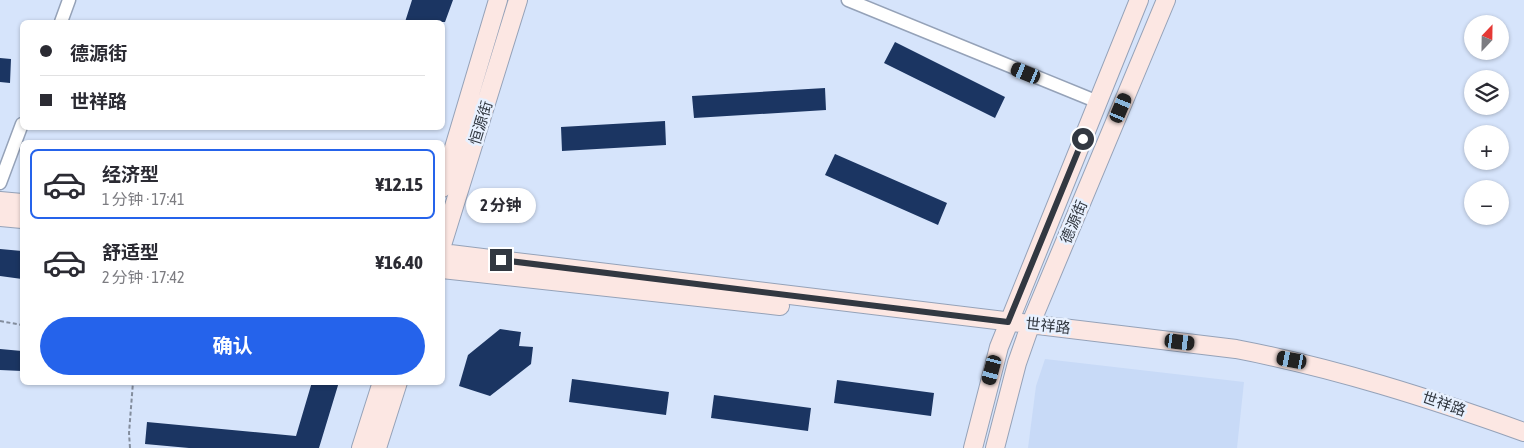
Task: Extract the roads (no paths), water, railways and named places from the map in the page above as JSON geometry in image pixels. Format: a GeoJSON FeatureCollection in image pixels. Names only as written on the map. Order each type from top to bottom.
{"type":"FeatureCollection","features":[{"type":"Feature","properties":{"kind":"street"},"geometry":{"type":"LineString","coordinates":[[62,20],[69,0]]}},
{"type":"Feature","properties":{"kind":"street","name":"恒源街"},"geometry":{"type":"LineString","coordinates":[[445,178],[498,0]]}},
{"type":"Feature","properties":{"kind":"street","name":"恒源街"},"geometry":{"type":"LineString","coordinates":[[445,236],[518,0]]}},
{"type":"Feature","properties":{"kind":"street"},"geometry":{"type":"LineString","coordinates":[[848,0],[1098,102]]}},
{"type":"Feature","properties":{"kind":"street","name":"德源街"},"geometry":{"type":"LineString","coordinates":[[973,448],[992,370],[1007,327],[1139,0]]}},
{"type":"Feature","properties":{"kind":"street","name":"德源街"},"geometry":{"type":"LineString","coordinates":[[996,448],[1015,371],[1029,329],[1166,0]]}},
{"type":"Feature","properties":{"kind":"street"},"geometry":{"type":"LineString","coordinates":[[0,183],[20,129]]}},
{"type":"Feature","properties":{"kind":"street"},"geometry":{"type":"LineString","coordinates":[[0,201],[20,204]]}},
{"type":"Feature","properties":{"kind":"street"},"geometry":{"type":"LineString","coordinates":[[0,217],[20,219]]}},
{"type":"Feature","properties":{"kind":"street","name":"世祥路"},"geometry":{"type":"LineString","coordinates":[[445,253],[1007,327]]}},
{"type":"Feature","properties":{"kind":"street","name":"世祥路"},"geometry":{"type":"LineString","coordinates":[[445,268],[1236,349],[1292,360],[1428,398],[1524,432]]}},
{"type":"Feature","properties":{"kind":"street"},"geometry":{"type":"LineString","coordinates":[[361,448],[381,385]]}},
{"type":"Feature","properties":{"kind":"street"},"geometry":{"type":"LineString","coordinates":[[378,448],[397,385]]}}]}
